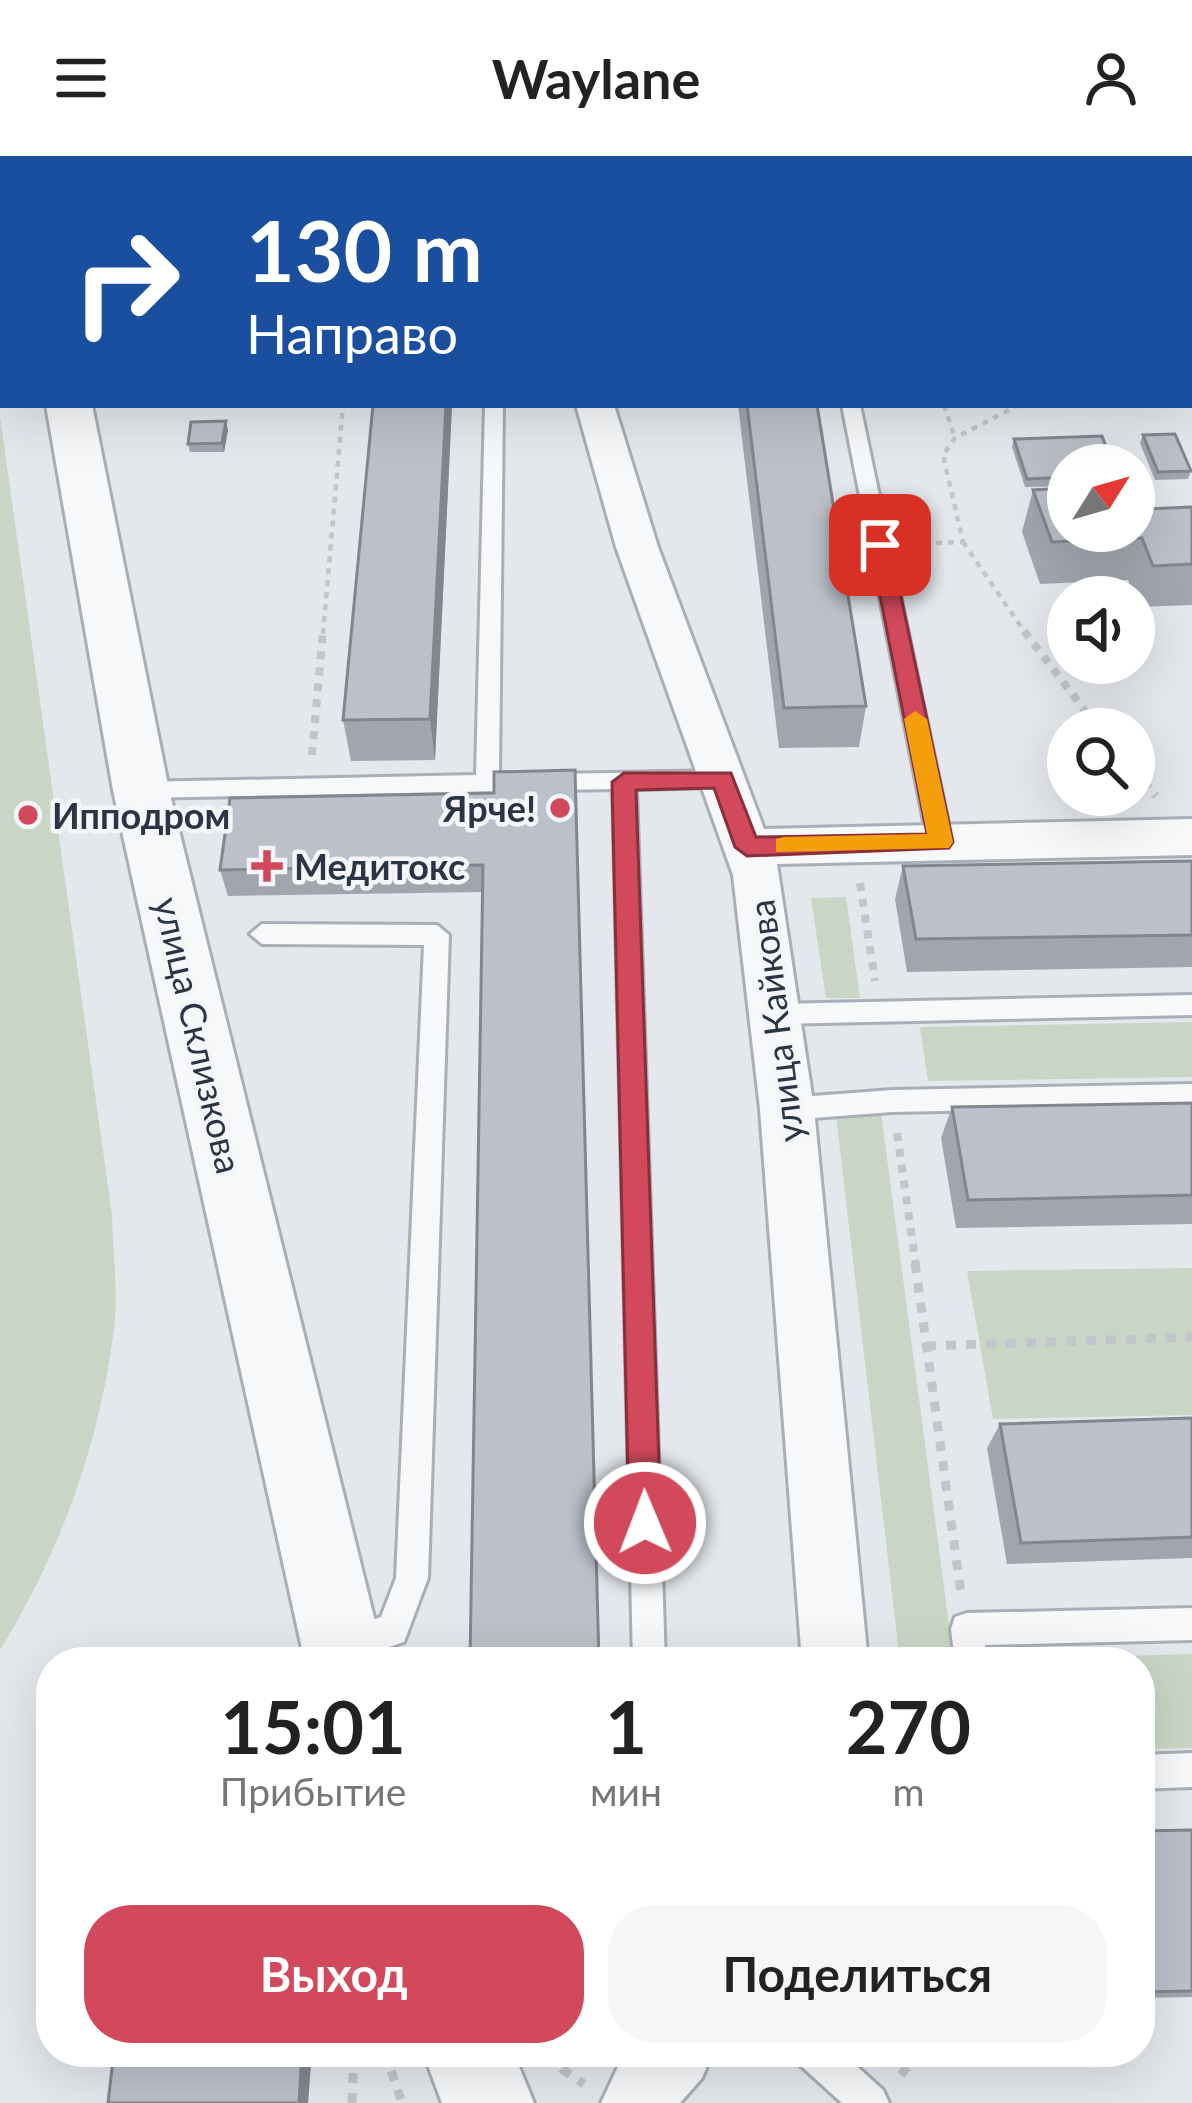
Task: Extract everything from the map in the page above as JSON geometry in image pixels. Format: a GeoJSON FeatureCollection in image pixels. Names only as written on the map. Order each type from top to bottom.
{"type":"FeatureCollection","features":[{"type":"Feature","properties":{"kind":"street","name":"улица Склизкова"},"geometry":{"type":"LineString","coordinates":[[69,408],[141,790],[341,1647]]}},
{"type":"Feature","properties":{"kind":"street","name":"улица Кайкова"},"geometry":{"type":"LineString","coordinates":[[596,408],[637,548],[757,875],[787,1109],[834,1647]]}},
{"type":"Feature","properties":{"kind":"street"},"geometry":{"type":"LineString","coordinates":[[747,847],[940,842],[1179,823]]}},
{"type":"Feature","properties":{"kind":"street"},"geometry":{"type":"LineString","coordinates":[[474,2067],[488,2103]]}},
{"type":"Feature","properties":{"kind":"lane"},"geometry":{"type":"LineString","coordinates":[[487,784],[494,408]]}},
{"type":"Feature","properties":{"kind":"lane"},"geometry":{"type":"LineString","coordinates":[[852,408],[940,842]]}},
{"type":"Feature","properties":{"kind":"lane"},"geometry":{"type":"LineString","coordinates":[[141,790],[723,779]]}},
{"type":"Feature","properties":{"kind":"lane"},"geometry":{"type":"LineString","coordinates":[[624,782],[649,1647]]}},
{"type":"Feature","properties":{"kind":"lane"},"geometry":{"type":"LineString","coordinates":[[262,934],[436,935],[412,1578],[392,1630],[357,1647]]}},
{"type":"Feature","properties":{"kind":"lane"},"geometry":{"type":"LineString","coordinates":[[776,1014],[1192,1005]]}},
{"type":"Feature","properties":{"kind":"lane"},"geometry":{"type":"LineString","coordinates":[[787,1109],[892,1101],[1192,1095]]}},
{"type":"Feature","properties":{"kind":"lane"},"geometry":{"type":"LineString","coordinates":[[969,1646],[1192,1624]]}},
{"type":"Feature","properties":{"kind":"lane"},"geometry":{"type":"LineString","coordinates":[[1155,1772],[1192,1771]]}},
{"type":"Feature","properties":{"kind":"lane"},"geometry":{"type":"LineString","coordinates":[[830,2067],[870,2103]]}},
{"type":"Feature","properties":{"kind":"path"},"geometry":{"type":"LineString","coordinates":[[309,787],[343,408]]}},
{"type":"Feature","properties":{"kind":"path"},"geometry":{"type":"LineString","coordinates":[[945,408],[955,438]]}},
{"type":"Feature","properties":{"kind":"path"},"geometry":{"type":"LineString","coordinates":[[1012,408],[955,438],[943,455],[963,542],[1081,708]]}},
{"type":"Feature","properties":{"kind":"path"},"geometry":{"type":"LineString","coordinates":[[880,545],[963,542]]}},
{"type":"Feature","properties":{"kind":"path"},"geometry":{"type":"LineString","coordinates":[[1155,795],[1179,823]]}},
{"type":"Feature","properties":{"kind":"path"},"geometry":{"type":"LineString","coordinates":[[859,876],[880,1011]]}},
{"type":"Feature","properties":{"kind":"path"},"geometry":{"type":"LineString","coordinates":[[892,1101],[969,1646]]}},
{"type":"Feature","properties":{"kind":"path"},"geometry":{"type":"LineString","coordinates":[[926,1346],[1192,1337]]}},
{"type":"Feature","properties":{"kind":"path"},"geometry":{"type":"LineString","coordinates":[[352,2103],[353,2067]]}},
{"type":"Feature","properties":{"kind":"path"},"geometry":{"type":"LineString","coordinates":[[391,2067],[402,2103]]}},
{"type":"Feature","properties":{"kind":"path"},"geometry":{"type":"LineString","coordinates":[[561,2067],[646,2073]]}},
{"type":"Feature","properties":{"kind":"green space","name":"Ипподром"},"geometry":{"type":"Polygon","coordinates":[[[0,416],[112,1215],[116,1291],[106,1378],[86,1460],[58,1538],[0,1650],[0,416]]]}},
{"type":"Feature","properties":{"kind":"green space"},"geometry":{"type":"Polygon","coordinates":[[[846,897],[860,998],[826,998],[811,898],[846,897]]]}},
{"type":"Feature","properties":{"kind":"green space"},"geometry":{"type":"Polygon","coordinates":[[[1192,1022],[1192,1077],[928,1081],[920,1027],[1192,1022]]]}},
{"type":"Feature","properties":{"kind":"green space"},"geometry":{"type":"Polygon","coordinates":[[[881,1113],[952,1647],[898,1647],[836,1115],[881,1113]]]}},
{"type":"Feature","properties":{"kind":"green space"},"geometry":{"type":"Polygon","coordinates":[[[1192,1268],[1192,1415],[993,1419],[967,1271],[1192,1268]]]}},
{"type":"Feature","properties":{"kind":"green space"},"geometry":{"type":"Polygon","coordinates":[[[1192,1654],[1192,1748],[1155,1749],[1155,1655],[1192,1654]]]}},
{"type":"Feature","properties":{"kind":"building"},"geometry":{"type":"Polygon","coordinates":[[[373,408],[446,408],[430,719],[343,720],[373,408]]]}},
{"type":"Feature","properties":{"kind":"building"},"geometry":{"type":"Polygon","coordinates":[[[747,408],[817,408],[866,706],[784,708],[747,408]]]}},
{"type":"Feature","properties":{"kind":"building"},"geometry":{"type":"Polygon","coordinates":[[[226,421],[222,443],[188,444],[191,422],[226,421]]]}},
{"type":"Feature","properties":{"kind":"building"},"geometry":{"type":"Polygon","coordinates":[[[1175,434],[1191,471],[1158,472],[1155,444],[1147,444],[1143,435],[1175,434]]]}},
{"type":"Feature","properties":{"kind":"building"},"geometry":{"type":"Polygon","coordinates":[[[1102,436],[1105,444],[1047,444],[1047,478],[1027,479],[1014,439],[1102,436]]]}},
{"type":"Feature","properties":{"kind":"building"},"geometry":{"type":"Polygon","coordinates":[[[1047,489],[1047,528],[1033,490],[1047,489]]]}},
{"type":"Feature","properties":{"kind":"building"},"geometry":{"type":"Polygon","coordinates":[[[1192,507],[1192,564],[1153,566],[1148,552],[1155,552],[1155,509],[1192,507]]]}},
{"type":"Feature","properties":{"kind":"building"},"geometry":{"type":"Polygon","coordinates":[[[575,770],[599,1647],[470,1647],[483,865],[220,870],[230,798],[494,793],[494,772],[575,770]]]}},
{"type":"Feature","properties":{"kind":"building"},"geometry":{"type":"Polygon","coordinates":[[[1192,861],[1192,935],[916,939],[903,866],[1192,861]]]}},
{"type":"Feature","properties":{"kind":"building"},"geometry":{"type":"Polygon","coordinates":[[[1192,1103],[1192,1195],[968,1200],[952,1107],[1192,1103]]]}},
{"type":"Feature","properties":{"kind":"building"},"geometry":{"type":"Polygon","coordinates":[[[1192,1418],[1192,1537],[1021,1543],[1000,1424],[1192,1418]]]}},
{"type":"Feature","properties":{"kind":"building"},"geometry":{"type":"Polygon","coordinates":[[[1192,1830],[1192,1991],[1155,1992],[1155,1831],[1192,1830]]]}},
{"type":"Feature","properties":{"kind":"building"},"geometry":{"type":"Polygon","coordinates":[[[112,2067],[301,2067],[299,2103],[108,2103],[112,2067]]]}},
{"type":"Feature","properties":{"kind":"slow traffic"},"geometry":{"type":"LineString","coordinates":[[784,846],[940,842],[915,719]]}},
{"type":"Feature","properties":{"kind":"place","name":"Ярче!"},"geometry":{"type":"Point","coordinates":[560,808]}},
{"type":"Feature","properties":{"kind":"place","name":"Ипподром"},"geometry":{"type":"Point","coordinates":[28,815]}},
{"type":"Feature","properties":{"kind":"place","name":"Медитокс"},"geometry":{"type":"Point","coordinates":[267,866]}},
{"type":"Feature","properties":{"kind":"route"},"geometry":{"type":"LineString","coordinates":[[645,1523],[624,782],[723,779],[747,847],[940,842],[880,545]]}}]}
